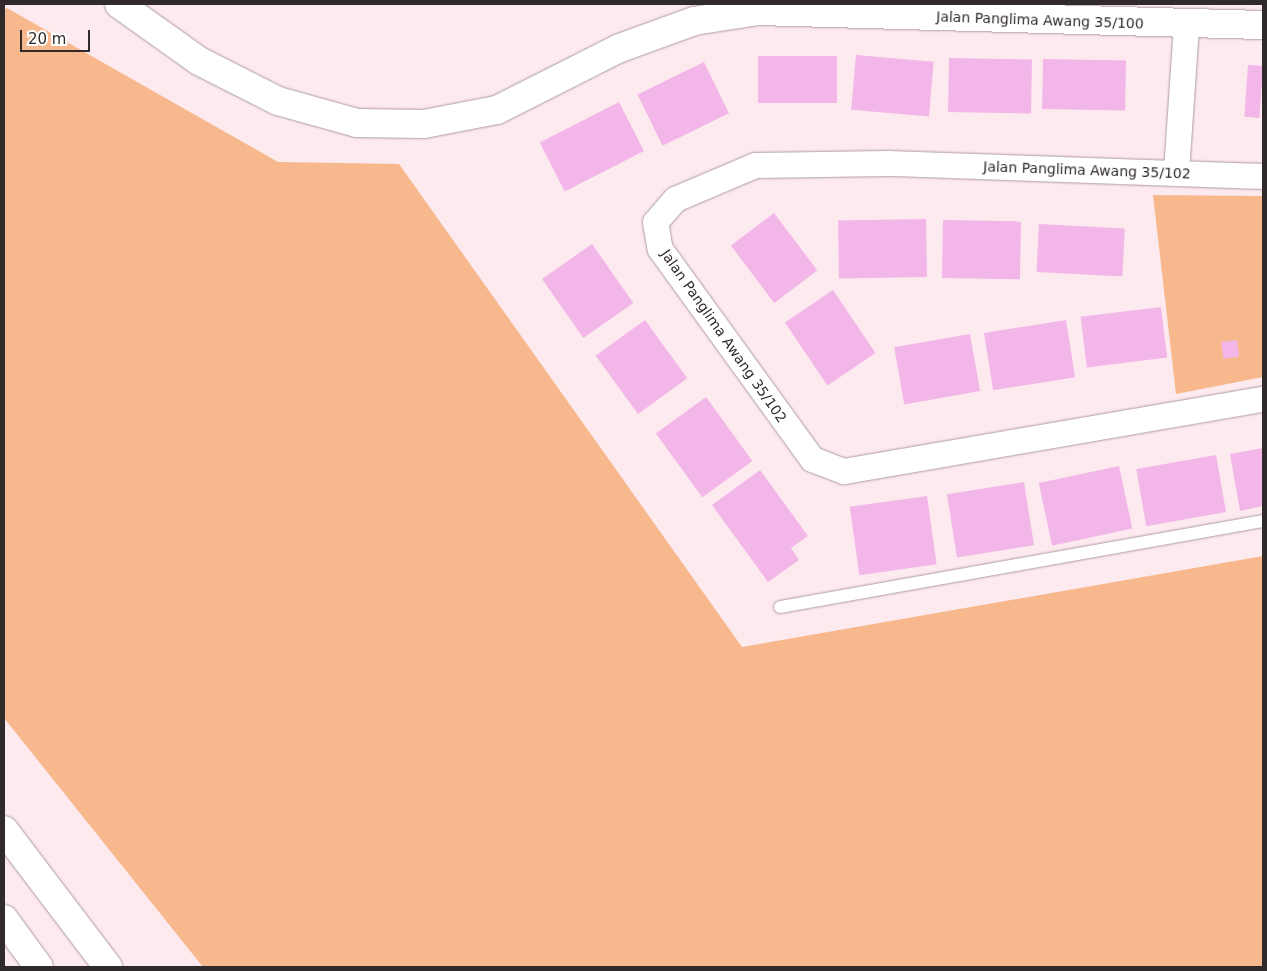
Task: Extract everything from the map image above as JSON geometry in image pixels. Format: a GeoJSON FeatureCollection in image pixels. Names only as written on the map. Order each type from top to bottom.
{"type":"FeatureCollection","features":[{"type":"Feature","properties":{"kind":"street","name":"Jalan Panglima Awang 35/100"},"geometry":{"type":"LineString","coordinates":[[119,4],[199,61],[278,101],[358,123],[424,124],[497,110],[620,48],[694,21],[758,11],[1263,25]]}},
{"type":"Feature","properties":{"kind":"street"},"geometry":{"type":"LineString","coordinates":[[1176,172],[1186,24]]}},
{"type":"Feature","properties":{"kind":"street","name":"Jalan Panglima Awang 35/102"},"geometry":{"type":"LineString","coordinates":[[1263,176],[886,163],[756,165],[675,199],[655,222],[660,249],[812,460],[844,471],[1263,399]]}},
{"type":"Feature","properties":{"kind":"street"},"geometry":{"type":"LineString","coordinates":[[4,830],[108,967]]}},
{"type":"Feature","properties":{"kind":"street"},"geometry":{"type":"LineString","coordinates":[[4,919],[39,967]]}},
{"type":"Feature","properties":{"kind":"lane"},"geometry":{"type":"LineString","coordinates":[[780,607],[1263,521]]}},
{"type":"Feature","properties":{"kind":"shaded area"},"geometry":{"type":"Polygon","coordinates":[[[7,8],[278,162],[399,164],[742,647],[1263,556],[1263,967],[203,967],[4,718],[4,10],[7,8]]]}},
{"type":"Feature","properties":{"kind":"shaded area"},"geometry":{"type":"Polygon","coordinates":[[[1153,195],[1263,196],[1263,377],[1176,394],[1153,195]]]}},
{"type":"Feature","properties":{"kind":"building"},"geometry":{"type":"Polygon","coordinates":[[[856,55],[934,62],[929,117],[851,110],[856,55]]]}},
{"type":"Feature","properties":{"kind":"building"},"geometry":{"type":"Polygon","coordinates":[[[758,56],[837,56],[837,103],[758,103],[758,56]]]}},
{"type":"Feature","properties":{"kind":"building"},"geometry":{"type":"Polygon","coordinates":[[[949,58],[1032,59],[1031,113],[948,112],[949,58]]]}},
{"type":"Feature","properties":{"kind":"building"},"geometry":{"type":"Polygon","coordinates":[[[1043,59],[1126,60],[1125,110],[1042,109],[1043,59]]]}},
{"type":"Feature","properties":{"kind":"building"},"geometry":{"type":"Polygon","coordinates":[[[704,62],[729,113],[662,146],[637,94],[704,62]]]}},
{"type":"Feature","properties":{"kind":"building"},"geometry":{"type":"Polygon","coordinates":[[[1248,65],[1263,66],[1259,118],[1244,117],[1248,65]]]}},
{"type":"Feature","properties":{"kind":"building"},"geometry":{"type":"Polygon","coordinates":[[[619,102],[644,151],[565,191],[540,142],[619,102]]]}},
{"type":"Feature","properties":{"kind":"building"},"geometry":{"type":"Polygon","coordinates":[[[774,213],[817,271],[774,303],[731,245],[774,213]]]}},
{"type":"Feature","properties":{"kind":"building"},"geometry":{"type":"Polygon","coordinates":[[[926,219],[927,277],[839,279],[838,221],[926,219]]]}},
{"type":"Feature","properties":{"kind":"building"},"geometry":{"type":"Polygon","coordinates":[[[943,220],[1021,221],[1020,279],[942,278],[943,220]]]}},
{"type":"Feature","properties":{"kind":"building"},"geometry":{"type":"Polygon","coordinates":[[[1039,224],[1125,229],[1122,276],[1036,272],[1039,224]]]}},
{"type":"Feature","properties":{"kind":"building"},"geometry":{"type":"Polygon","coordinates":[[[592,244],[633,303],[583,338],[542,279],[592,244]]]}},
{"type":"Feature","properties":{"kind":"building"},"geometry":{"type":"Polygon","coordinates":[[[833,290],[875,353],[827,385],[785,322],[833,290]]]}},
{"type":"Feature","properties":{"kind":"building"},"geometry":{"type":"Polygon","coordinates":[[[1161,307],[1167,358],[1087,367],[1081,317],[1161,307]]]}},
{"type":"Feature","properties":{"kind":"building"},"geometry":{"type":"Polygon","coordinates":[[[645,320],[687,378],[638,414],[596,356],[645,320]]]}},
{"type":"Feature","properties":{"kind":"building"},"geometry":{"type":"Polygon","coordinates":[[[1066,320],[1075,377],[993,390],[984,333],[1066,320]]]}},
{"type":"Feature","properties":{"kind":"building"},"geometry":{"type":"Polygon","coordinates":[[[970,334],[980,391],[904,404],[894,347],[970,334]]]}},
{"type":"Feature","properties":{"kind":"building"},"geometry":{"type":"Polygon","coordinates":[[[1237,340],[1239,357],[1223,359],[1221,342],[1237,340]]]}},
{"type":"Feature","properties":{"kind":"building"},"geometry":{"type":"Polygon","coordinates":[[[706,397],[752,461],[702,497],[656,433],[706,397]]]}},
{"type":"Feature","properties":{"kind":"building"},"geometry":{"type":"Polygon","coordinates":[[[1263,448],[1263,506],[1240,511],[1230,454],[1263,448]]]}},
{"type":"Feature","properties":{"kind":"building"},"geometry":{"type":"Polygon","coordinates":[[[1216,455],[1226,512],[1146,526],[1136,469],[1216,455]]]}},
{"type":"Feature","properties":{"kind":"building"},"geometry":{"type":"Polygon","coordinates":[[[1119,466],[1132,529],[1052,546],[1039,483],[1119,466]]]}},
{"type":"Feature","properties":{"kind":"building"},"geometry":{"type":"Polygon","coordinates":[[[760,470],[808,536],[791,548],[799,560],[768,582],[712,505],[760,470]]]}},
{"type":"Feature","properties":{"kind":"building"},"geometry":{"type":"Polygon","coordinates":[[[1024,482],[1034,545],[957,557],[947,494],[1024,482]]]}},
{"type":"Feature","properties":{"kind":"building"},"geometry":{"type":"Polygon","coordinates":[[[927,496],[937,564],[859,575],[850,507],[927,496]]]}}]}
